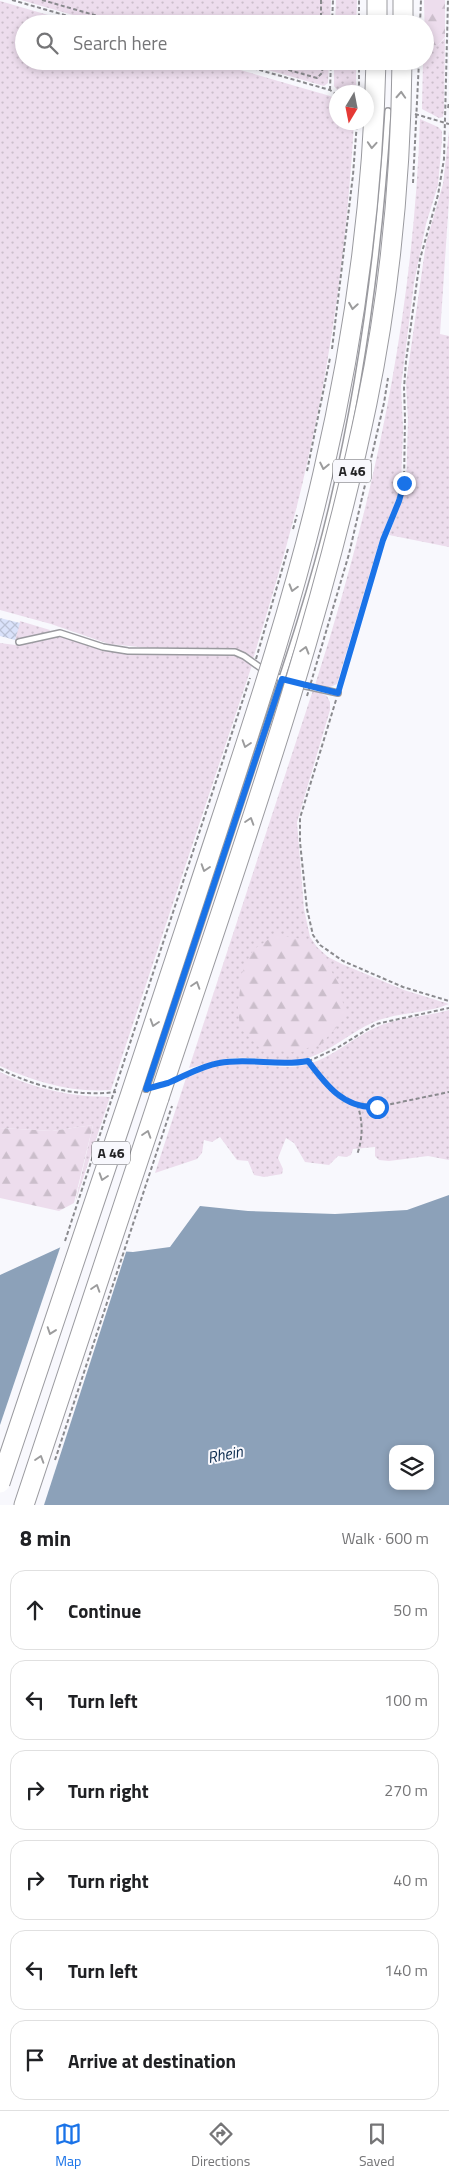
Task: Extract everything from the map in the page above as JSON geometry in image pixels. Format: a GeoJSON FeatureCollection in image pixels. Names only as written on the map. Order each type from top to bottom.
{"type":"FeatureCollection","features":[{"type":"Feature","properties":{"kind":"highway"},"geometry":{"type":"LineString","coordinates":[[377,0],[377,15]]}},
{"type":"Feature","properties":{"kind":"highway"},"geometry":{"type":"LineString","coordinates":[[403,0],[403,15]]}},
{"type":"Feature","properties":{"kind":"highway","name":"A 46"},"geometry":{"type":"LineString","coordinates":[[0,1483],[102,1181],[268,676],[306,541],[339,395],[356,290],[372,147],[376,70]]}},
{"type":"Feature","properties":{"kind":"highway","name":"A 46"},"geometry":{"type":"LineString","coordinates":[[24,1505],[295,685],[333,552],[367,400],[384,295],[399,151],[402,70]]}},
{"type":"Feature","properties":{"kind":"lane"},"geometry":{"type":"LineString","coordinates":[[146,1089],[282,679],[333,505],[362,362],[379,236],[388,111]]}},
{"type":"Feature","properties":{"kind":"lane"},"geometry":{"type":"LineString","coordinates":[[19,642],[60,633],[103,646],[128,651],[235,652],[244,656],[266,672],[282,679],[338,693]]}},
{"type":"Feature","properties":{"kind":"path"},"geometry":{"type":"LineString","coordinates":[[12,0],[64,15]]}},
{"type":"Feature","properties":{"kind":"path"},"geometry":{"type":"LineString","coordinates":[[42,0],[94,15]]}},
{"type":"Feature","properties":{"kind":"path"},"geometry":{"type":"LineString","coordinates":[[320,0],[321,15]]}},
{"type":"Feature","properties":{"kind":"path"},"geometry":{"type":"LineString","coordinates":[[332,15],[333,0]]}},
{"type":"Feature","properties":{"kind":"path"},"geometry":{"type":"LineString","coordinates":[[359,0],[359,15]]}},
{"type":"Feature","properties":{"kind":"path"},"geometry":{"type":"LineString","coordinates":[[420,0],[420,15]]}},
{"type":"Feature","properties":{"kind":"path"},"geometry":{"type":"LineString","coordinates":[[448,0],[442,177],[420,259],[406,361],[404,388],[406,418],[404,483],[399,501],[383,540],[300,818],[300,842],[307,909],[313,935],[320,945],[343,962],[403,987],[449,1001]]}},
{"type":"Feature","properties":{"kind":"path"},"geometry":{"type":"LineString","coordinates":[[260,70],[329,90]]}},
{"type":"Feature","properties":{"kind":"path"},"geometry":{"type":"LineString","coordinates":[[289,70],[317,78],[322,70]]}},
{"type":"Feature","properties":{"kind":"path"},"geometry":{"type":"LineString","coordinates":[[330,85],[331,70]]}},
{"type":"Feature","properties":{"kind":"path"},"geometry":{"type":"LineString","coordinates":[[358,85],[359,70]]}},
{"type":"Feature","properties":{"kind":"path"},"geometry":{"type":"LineString","coordinates":[[445,123],[449,102]]}},
{"type":"Feature","properties":{"kind":"path"},"geometry":{"type":"LineString","coordinates":[[420,116],[449,124]]}},
{"type":"Feature","properties":{"kind":"path"},"geometry":{"type":"LineString","coordinates":[[307,474],[331,354],[340,296],[356,130]]}},
{"type":"Feature","properties":{"kind":"path"},"geometry":{"type":"LineString","coordinates":[[292,532],[298,507]]}},
{"type":"Feature","properties":{"kind":"path"},"geometry":{"type":"LineString","coordinates":[[256,661],[290,541]]}},
{"type":"Feature","properties":{"kind":"path"},"geometry":{"type":"LineString","coordinates":[[64,1246],[253,670]]}},
{"type":"Feature","properties":{"kind":"path"},"geometry":{"type":"LineString","coordinates":[[176,1079],[194,1070],[218,1063],[241,1060],[293,1064],[308,1061],[337,1048],[376,1024],[449,1008]]}},
{"type":"Feature","properties":{"kind":"path"},"geometry":{"type":"LineString","coordinates":[[308,1061],[340,1097],[358,1106],[377,1107],[449,1092]]}},
{"type":"Feature","properties":{"kind":"path"},"geometry":{"type":"LineString","coordinates":[[0,1070],[61,1090],[81,1093],[117,1092]]}},
{"type":"Feature","properties":{"kind":"path"},"geometry":{"type":"LineString","coordinates":[[358,1106],[363,1137],[358,1155]]}},
{"type":"Feature","properties":{"kind":"green space"},"geometry":{"type":"Polygon","coordinates":[[[21,0],[331,0],[330,15],[73,15],[21,0]]]}},
{"type":"Feature","properties":{"kind":"green space"},"geometry":{"type":"Polygon","coordinates":[[[336,0],[357,0],[356,15],[335,15],[336,0]]]}},
{"type":"Feature","properties":{"kind":"green space"},"geometry":{"type":"Polygon","coordinates":[[[424,0],[445,0],[445,37],[438,45],[434,45],[434,15],[424,15],[424,0]]]}},
{"type":"Feature","properties":{"kind":"green space"},"geometry":{"type":"Polygon","coordinates":[[[0,1],[48,15],[15,15],[15,70],[240,70],[329,96],[329,130],[354,130],[342,258],[322,392],[292,526],[253,659],[244,652],[228,648],[160,649],[109,644],[51,624],[0,610],[0,1]]]}},
{"type":"Feature","properties":{"kind":"green space"},"geometry":{"type":"Polygon","coordinates":[[[445,38],[444,110],[443,117],[439,118],[422,109],[423,70],[434,70],[434,45],[438,45],[445,38]]]}},
{"type":"Feature","properties":{"kind":"green space"},"geometry":{"type":"Polygon","coordinates":[[[268,70],[329,70],[328,83],[324,86],[268,70]]]}},
{"type":"Feature","properties":{"kind":"green space"},"geometry":{"type":"Polygon","coordinates":[[[334,70],[356,70],[356,85],[334,85],[334,70]]]}},
{"type":"Feature","properties":{"kind":"green space"},"geometry":{"type":"Polygon","coordinates":[[[420,119],[438,127],[442,131],[442,140],[438,185],[426,224],[414,283],[401,386],[403,429],[401,484],[380,539],[337,684],[328,688],[315,685],[336,616],[373,476],[400,334],[416,191],[420,119]]]}},
{"type":"Feature","properties":{"kind":"green space"},"geometry":{"type":"Polygon","coordinates":[[[449,131],[449,200],[440,334],[449,336],[449,547],[389,535],[406,488],[408,420],[406,383],[426,243],[443,184],[449,131]]]}},
{"type":"Feature","properties":{"kind":"green space"},"geometry":{"type":"Polygon","coordinates":[[[20,621],[50,630],[49,634],[15,640],[20,621]]]}},
{"type":"Feature","properties":{"kind":"green space"},"geometry":{"type":"Polygon","coordinates":[[[61,636],[85,644],[124,652],[154,655],[235,653],[252,665],[111,1090],[82,1090],[54,1085],[0,1066],[0,643],[15,645],[61,636]]]}},
{"type":"Feature","properties":{"kind":"green space"},"geometry":{"type":"Polygon","coordinates":[[[313,690],[327,696],[330,702],[330,710],[297,822],[304,909],[310,937],[328,957],[342,964],[404,990],[449,1004],[431,1010],[392,1016],[374,1022],[329,1049],[299,1060],[234,1058],[189,1068],[313,690]]]}},
{"type":"Feature","properties":{"kind":"green space"},"geometry":{"type":"Polygon","coordinates":[[[275,935],[308,940],[326,962],[339,984],[346,1017],[320,1045],[291,1052],[261,1049],[240,1028],[238,1007],[242,973],[253,950],[275,935]]]}},
{"type":"Feature","properties":{"kind":"green space"},"geometry":{"type":"Polygon","coordinates":[[[449,1010],[449,1160],[428,1156],[389,1161],[379,1160],[375,1156],[375,1147],[353,1149],[351,1155],[346,1157],[338,1156],[329,1165],[305,1162],[294,1143],[286,1138],[278,1158],[283,1169],[282,1174],[264,1177],[254,1175],[248,1161],[237,1160],[220,1137],[212,1142],[204,1140],[202,1153],[197,1159],[155,1173],[186,1078],[227,1063],[287,1067],[305,1065],[325,1058],[379,1026],[449,1010]]]}},
{"type":"Feature","properties":{"kind":"green space"},"geometry":{"type":"Polygon","coordinates":[[[0,1072],[48,1090],[82,1096],[110,1097],[75,1203],[93,1125],[52,1131],[0,1128],[0,1072]]]}},
{"type":"Feature","properties":{"kind":"green space"},"geometry":{"type":"Polygon","coordinates":[[[93,1125],[74,1203],[59,1211],[0,1198],[0,1128],[52,1131],[93,1125]]]}},
{"type":"Feature","properties":{"kind":"water","name":"Rhein"},"geometry":{"type":"Polygon","coordinates":[[[449,1195],[449,1505],[0,1505],[0,1275],[61,1247],[133,1252],[170,1247],[200,1206],[248,1211],[335,1214],[407,1210],[449,1195]]]}},
{"type":"Feature","properties":{"kind":"pier"},"geometry":{"type":"Polygon","coordinates":[[[61,1245],[127,1249],[44,1505],[0,1505],[0,1425],[61,1245]]]}},
{"type":"Feature","properties":{"kind":"building"},"geometry":{"type":"Polygon","coordinates":[[[0,618],[20,623],[15,640],[0,636],[0,618]]]}},
{"type":"Feature","properties":{"kind":"route"},"geometry":{"type":"LineString","coordinates":[[377,1107],[366,1108],[358,1106],[340,1097],[329,1087],[308,1061],[293,1064],[241,1060],[218,1063],[194,1070],[168,1083],[146,1089],[282,679],[338,693],[383,540],[399,501],[404,483]]}}]}
